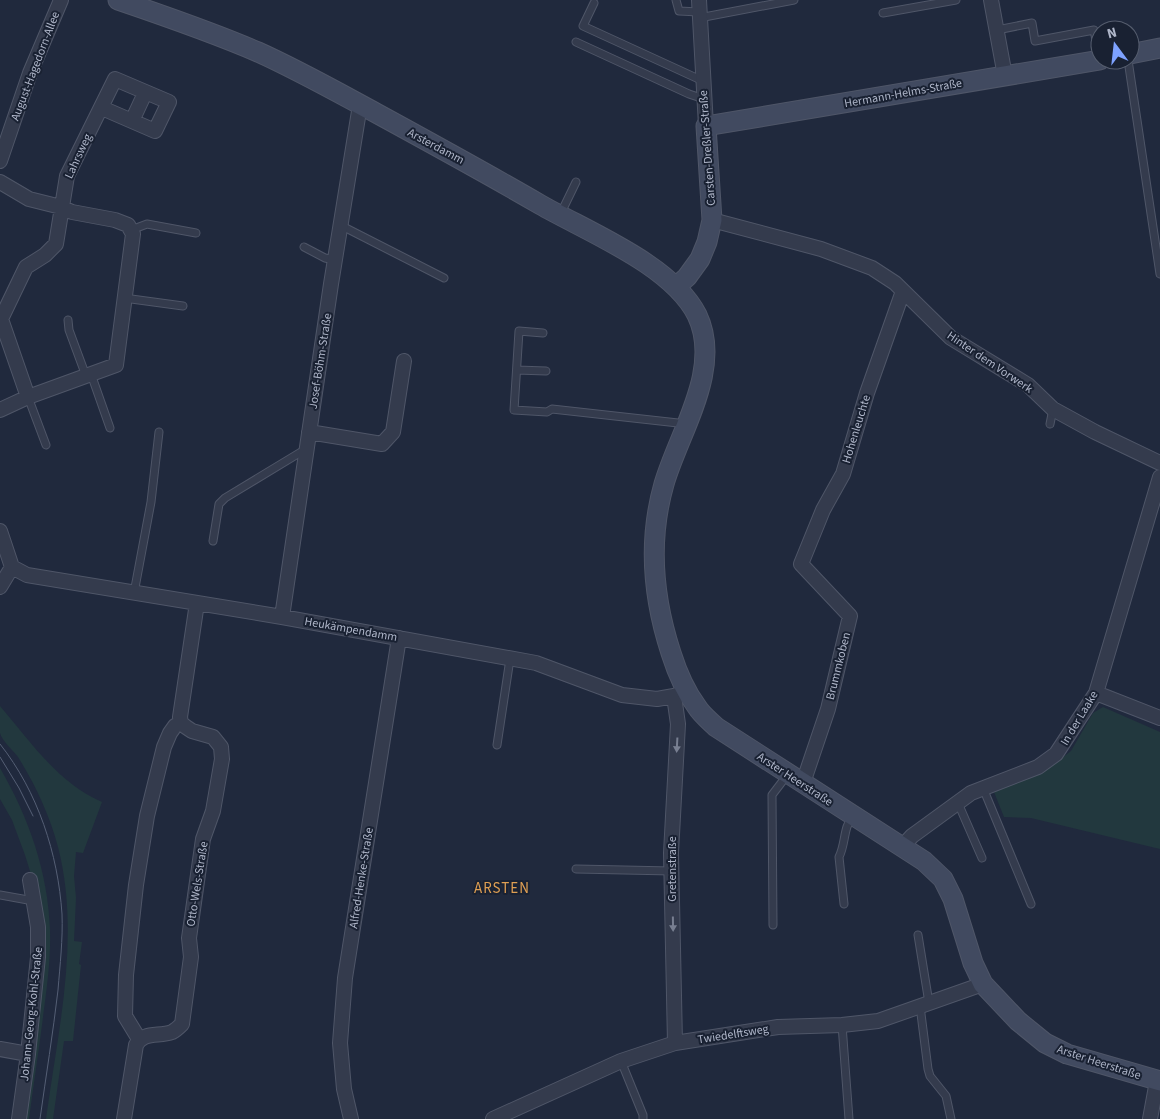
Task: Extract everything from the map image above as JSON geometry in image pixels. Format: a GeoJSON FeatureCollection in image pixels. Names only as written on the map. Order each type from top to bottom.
{"type":"FeatureCollection","features":[{"type":"Feature","properties":{"kind":"street","name":"August-Hagedorn-Allee"},"geometry":{"type":"LineString","coordinates":[[0,161],[30,74],[61,0]]}},
{"type":"Feature","properties":{"kind":"street","name":"Arsterdamm"},"geometry":{"type":"LineString","coordinates":[[118,0],[164,15],[258,53],[360,105],[501,181],[648,264],[677,286],[697,315],[706,350]]}},
{"type":"Feature","properties":{"kind":"street"},"geometry":{"type":"LineString","coordinates":[[991,0],[1005,76]]}},
{"type":"Feature","properties":{"kind":"street","name":"Carsten-Dreßler-Straße"},"geometry":{"type":"LineString","coordinates":[[677,286],[687,277],[700,260],[707,242],[712,220],[699,10]]}},
{"type":"Feature","properties":{"kind":"street"},"geometry":{"type":"LineString","coordinates":[[1140,52],[1160,48]]}},
{"type":"Feature","properties":{"kind":"street","name":"Hermann-Helms-Straße"},"geometry":{"type":"LineString","coordinates":[[706,126],[1090,62]]}},
{"type":"Feature","properties":{"kind":"street","name":"Lahrsweg"},"geometry":{"type":"LineString","coordinates":[[28,397],[1,319],[26,268],[45,255],[56,244],[67,176],[115,79],[168,102],[155,131],[102,108]]}},
{"type":"Feature","properties":{"kind":"street"},"geometry":{"type":"LineString","coordinates":[[132,121],[145,93]]}},
{"type":"Feature","properties":{"kind":"street","name":"Josef-Böhm-Straße"},"geometry":{"type":"LineString","coordinates":[[282,617],[340,225],[360,105]]}},
{"type":"Feature","properties":{"kind":"street"},"geometry":{"type":"LineString","coordinates":[[0,182],[29,200],[62,207],[72,212],[115,220],[128,225],[133,234],[116,365],[28,397],[0,410]]}},
{"type":"Feature","properties":{"kind":"street","name":"Hinter dem Vorwerk"},"geometry":{"type":"LineString","coordinates":[[712,220],[820,249],[872,268],[895,283],[951,338],[1028,385],[1053,409],[1095,432],[1160,462]]}},
{"type":"Feature","properties":{"kind":"street","name":"Hohenleuchte"},"geometry":{"type":"LineString","coordinates":[[801,564],[823,510],[843,474],[867,392],[903,291]]}},
{"type":"Feature","properties":{"kind":"street","name":"Arster Heerstraße"},"geometry":{"type":"LineString","coordinates":[[706,350],[701,384],[665,481],[658,506],[655,532],[654,574],[661,617],[680,694],[716,727],[924,861],[943,879],[953,899],[973,963],[983,984],[1018,1021],[1045,1043],[1067,1054],[1158,1081],[1150,1119]]}},
{"type":"Feature","properties":{"kind":"street"},"geometry":{"type":"LineString","coordinates":[[309,432],[382,444],[393,432],[404,361]]}},
{"type":"Feature","properties":{"kind":"street","name":"In der Laake"},"geometry":{"type":"LineString","coordinates":[[902,847],[912,836],[958,803],[983,788],[1038,767],[1056,754],[1096,693],[1160,477]]}},
{"type":"Feature","properties":{"kind":"street"},"geometry":{"type":"LineString","coordinates":[[0,531],[12,567],[0,587]]}},
{"type":"Feature","properties":{"kind":"street","name":"Brummkoben"},"geometry":{"type":"LineString","coordinates":[[796,778],[828,709],[850,616],[801,564]]}},
{"type":"Feature","properties":{"kind":"street","name":"Heukämpendamm"},"geometry":{"type":"LineString","coordinates":[[12,567],[27,576],[282,617],[536,663],[622,694],[657,700],[680,694]]}},
{"type":"Feature","properties":{"kind":"street"},"geometry":{"type":"LineString","coordinates":[[124,1119],[136,1045],[139,1039],[125,1016],[126,975],[136,885],[147,816],[164,747],[170,733],[181,723],[180,717],[197,603]]}},
{"type":"Feature","properties":{"kind":"street","name":"Alfred-Henke-Straße"},"geometry":{"type":"LineString","coordinates":[[351,1119],[344,1089],[340,1043],[346,978],[399,638]]}},
{"type":"Feature","properties":{"kind":"street"},"geometry":{"type":"LineString","coordinates":[[1096,693],[1160,718]]}},
{"type":"Feature","properties":{"kind":"street","name":"Gretenstraße"},"geometry":{"type":"LineString","coordinates":[[675,1043],[672,871],[680,694]]}},
{"type":"Feature","properties":{"kind":"street","name":"Otto-Wels-Straße"},"geometry":{"type":"LineString","coordinates":[[139,1039],[145,1036],[174,1031],[182,1024],[191,957],[189,938],[204,838],[213,811],[222,759],[221,747],[213,737],[192,731],[181,723]]}},
{"type":"Feature","properties":{"kind":"street","name":"Johann-Georg-Kohl-Straße"},"geometry":{"type":"LineString","coordinates":[[19,1119],[38,957],[38,927],[30,880]]}},
{"type":"Feature","properties":{"kind":"street","name":"Twiedelftsweg"},"geometry":{"type":"LineString","coordinates":[[495,1119],[620,1061],[675,1043],[778,1027],[878,1020],[983,984]]}},
{"type":"Feature","properties":{"kind":"street"},"geometry":{"type":"LineString","coordinates":[[0,1049],[28,1054]]}},
{"type":"Feature","properties":{"kind":"lane"},"geometry":{"type":"LineString","coordinates":[[676,0],[678,11],[794,0]]}},
{"type":"Feature","properties":{"kind":"lane"},"geometry":{"type":"LineString","coordinates":[[882,13],[956,0]]}},
{"type":"Feature","properties":{"kind":"lane"},"geometry":{"type":"LineString","coordinates":[[594,3],[583,26],[703,80]]}},
{"type":"Feature","properties":{"kind":"lane"},"geometry":{"type":"LineString","coordinates":[[997,30],[1032,24],[1035,40],[1090,31]]}},
{"type":"Feature","properties":{"kind":"lane"},"geometry":{"type":"LineString","coordinates":[[576,42],[689,94],[704,99]]}},
{"type":"Feature","properties":{"kind":"lane"},"geometry":{"type":"LineString","coordinates":[[1129,70],[1160,274]]}},
{"type":"Feature","properties":{"kind":"lane"},"geometry":{"type":"LineString","coordinates":[[560,215],[576,182]]}},
{"type":"Feature","properties":{"kind":"lane"},"geometry":{"type":"LineString","coordinates":[[131,230],[147,224],[196,234]]}},
{"type":"Feature","properties":{"kind":"lane"},"geometry":{"type":"LineString","coordinates":[[340,225],[444,278]]}},
{"type":"Feature","properties":{"kind":"lane"},"geometry":{"type":"LineString","coordinates":[[304,246],[325,258],[335,260]]}},
{"type":"Feature","properties":{"kind":"lane"},"geometry":{"type":"LineString","coordinates":[[124,298],[183,306]]}},
{"type":"Feature","properties":{"kind":"lane"},"geometry":{"type":"LineString","coordinates":[[68,320],[68,330],[110,428]]}},
{"type":"Feature","properties":{"kind":"lane"},"geometry":{"type":"LineString","coordinates":[[544,333],[519,331],[514,410],[547,412],[552,409],[687,424]]}},
{"type":"Feature","properties":{"kind":"lane"},"geometry":{"type":"LineString","coordinates":[[517,370],[546,371]]}},
{"type":"Feature","properties":{"kind":"lane"},"geometry":{"type":"LineString","coordinates":[[28,397],[46,445]]}},
{"type":"Feature","properties":{"kind":"lane"},"geometry":{"type":"LineString","coordinates":[[1050,424],[1053,409]]}},
{"type":"Feature","properties":{"kind":"lane"},"geometry":{"type":"LineString","coordinates":[[134,593],[151,502],[159,432]]}},
{"type":"Feature","properties":{"kind":"lane"},"geometry":{"type":"LineString","coordinates":[[213,541],[219,504],[225,498],[300,452],[306,453]]}},
{"type":"Feature","properties":{"kind":"lane"},"geometry":{"type":"LineString","coordinates":[[497,744],[510,658]]}},
{"type":"Feature","properties":{"kind":"lane"},"geometry":{"type":"LineString","coordinates":[[773,924],[772,795],[796,778]]}},
{"type":"Feature","properties":{"kind":"lane"},"geometry":{"type":"LineString","coordinates":[[983,788],[1031,904]]}},
{"type":"Feature","properties":{"kind":"lane"},"geometry":{"type":"LineString","coordinates":[[958,803],[982,858]]}},
{"type":"Feature","properties":{"kind":"lane"},"geometry":{"type":"LineString","coordinates":[[844,904],[839,857],[843,850],[847,822],[853,815]]}},
{"type":"Feature","properties":{"kind":"lane"},"geometry":{"type":"LineString","coordinates":[[576,869],[672,871]]}},
{"type":"Feature","properties":{"kind":"lane"},"geometry":{"type":"LineString","coordinates":[[0,895],[28,900],[34,899]]}},
{"type":"Feature","properties":{"kind":"lane"},"geometry":{"type":"LineString","coordinates":[[918,935],[928,1069],[930,1076],[946,1096],[951,1119]]}},
{"type":"Feature","properties":{"kind":"lane"},"geometry":{"type":"LineString","coordinates":[[842,1024],[849,1119]]}},
{"type":"Feature","properties":{"kind":"lane"},"geometry":{"type":"LineString","coordinates":[[620,1061],[643,1119]]}},
{"type":"Feature","properties":{"kind":"green space"},"geometry":{"type":"Polygon","coordinates":[[[0,706],[58,773],[86,794],[102,802],[83,853],[76,852],[74,941],[82,942],[79,964],[81,965],[73,1041],[64,1041],[53,1119],[46,1119],[65,983],[68,915],[65,881],[55,835],[41,801],[18,757],[1,736],[0,706]]]}},
{"type":"Feature","properties":{"kind":"green space"},"geometry":{"type":"Polygon","coordinates":[[[1103,707],[1160,732],[1160,849],[1031,818],[1004,817],[994,792],[1045,771],[1071,751],[1093,713],[1103,707]]]}},
{"type":"Feature","properties":{"kind":"green space"},"geometry":{"type":"Polygon","coordinates":[[[0,768],[20,806],[35,846],[45,887],[50,930],[48,978],[29,1119],[25,1119],[34,884],[12,820],[0,799],[0,768]]]}},
{"type":"Feature","properties":{"kind":"tram line"},"geometry":{"type":"LineString","coordinates":[[0,744],[25,782],[44,824],[51,846],[60,891],[62,933],[58,990],[40,1119]]}},
{"type":"Feature","properties":{"kind":"tram line"},"geometry":{"type":"LineString","coordinates":[[0,757],[33,816]]}},
{"type":"Feature","properties":{"kind":"district","name":"ARSTEN"},"geometry":{"type":"Point","coordinates":[502,888]}}]}
